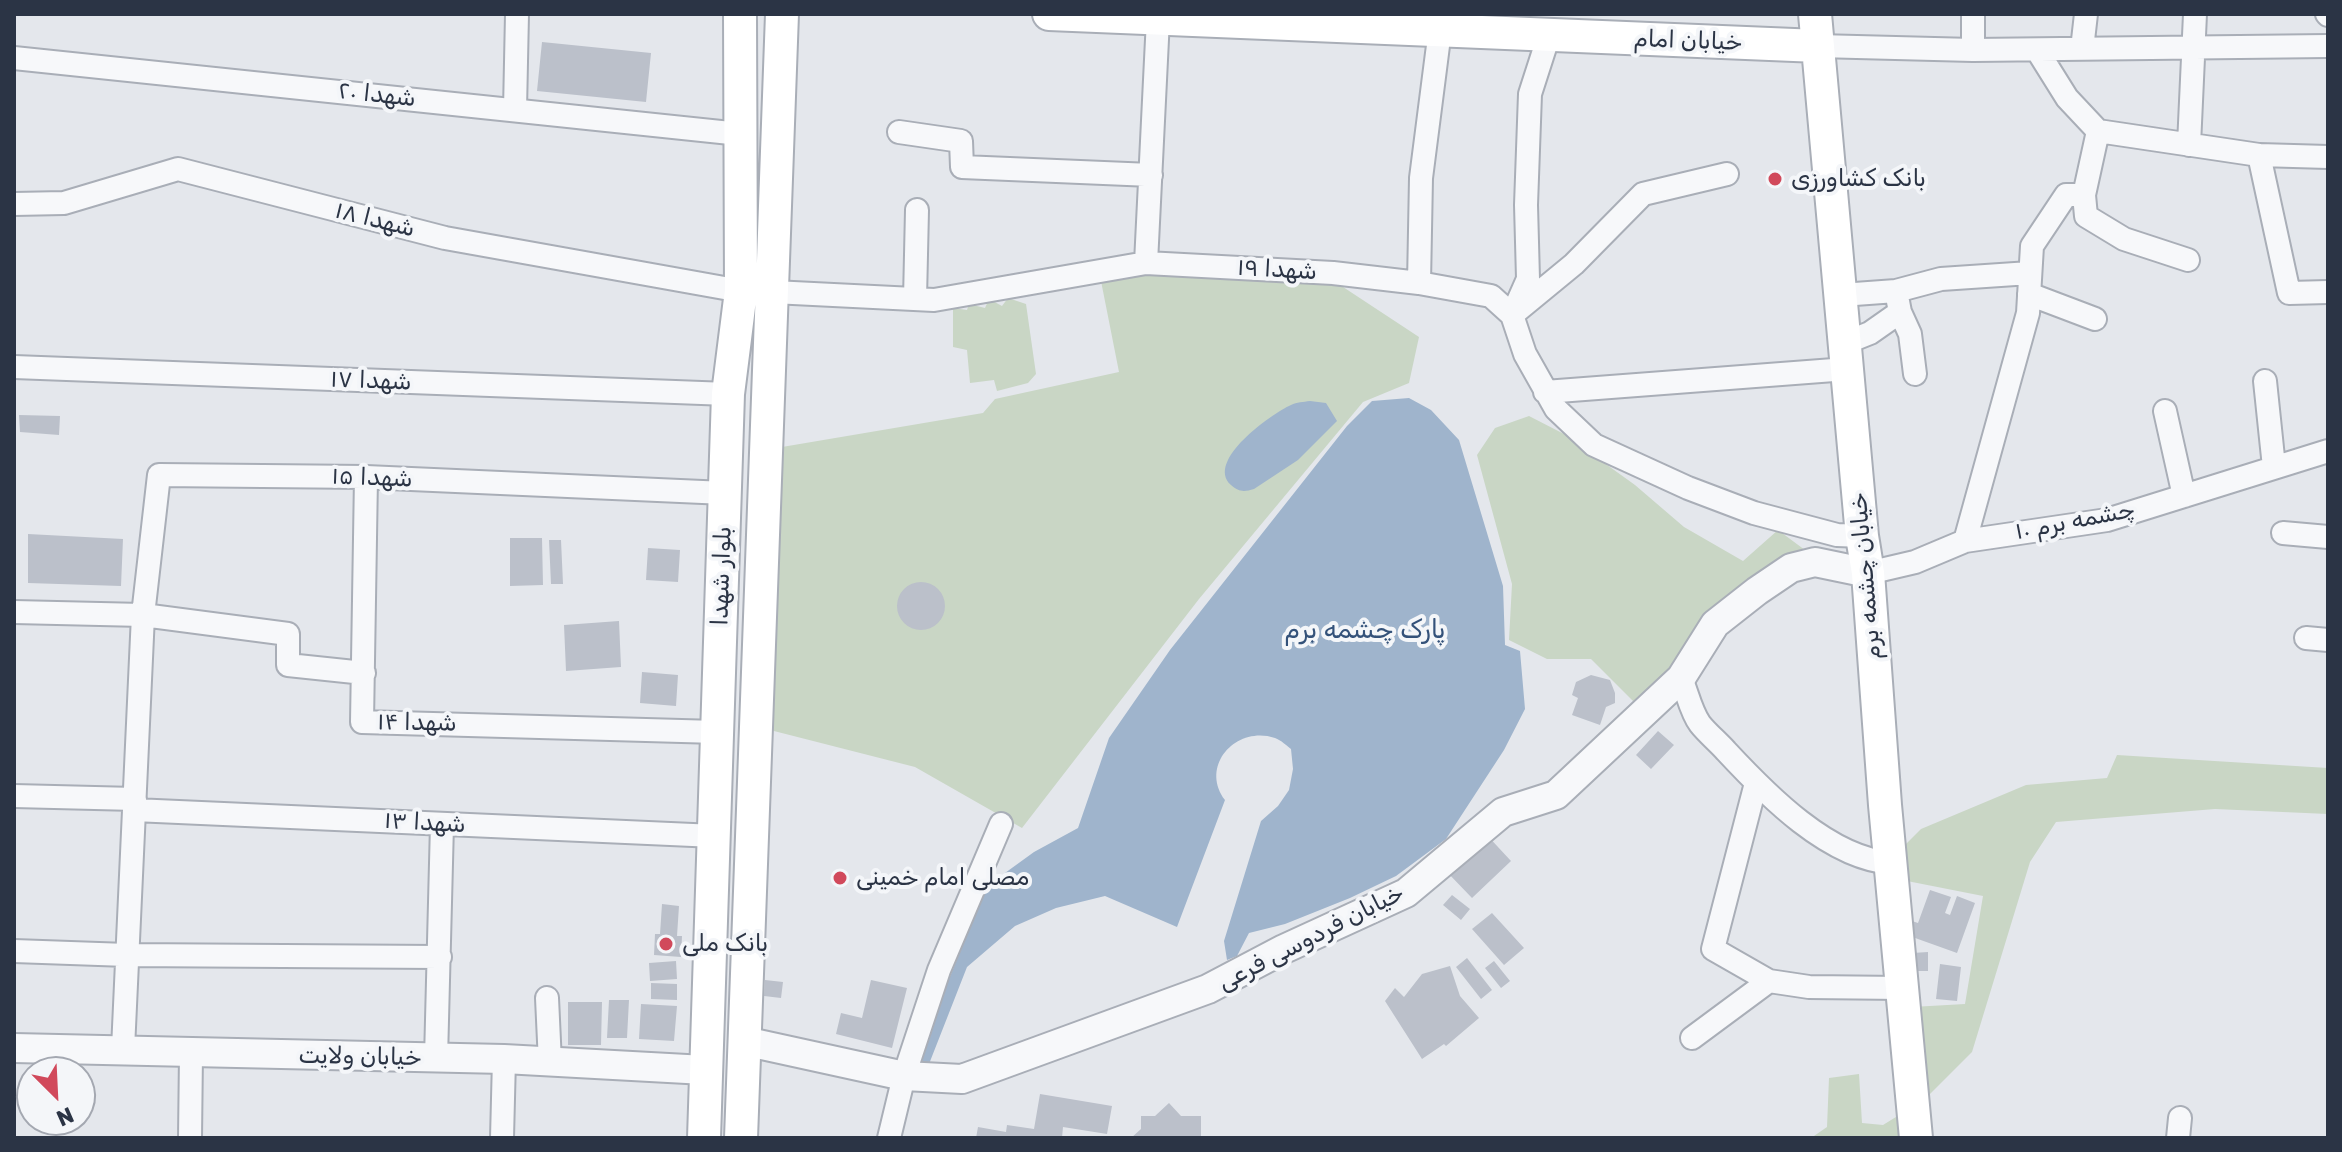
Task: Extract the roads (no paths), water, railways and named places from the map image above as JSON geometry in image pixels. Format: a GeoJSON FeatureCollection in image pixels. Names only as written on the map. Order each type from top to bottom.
{"type":"FeatureCollection","features":[{"type":"Feature","properties":{"kind":"main road","name":"بلوار شهدا"},"geometry":{"type":"LineString","coordinates":[[740,14],[740,134],[757,291],[762,575],[741,1138]]}},
{"type":"Feature","properties":{"kind":"main road","name":"بلوار شهدا"},"geometry":{"type":"LineString","coordinates":[[704,1138],[728,394],[757,291],[782,14]]}},
{"type":"Feature","properties":{"kind":"main road","name":"خیابان امام"},"geometry":{"type":"LineString","coordinates":[[1049,14],[1158,19],[1443,22],[1549,35],[1818,46]]}},
{"type":"Feature","properties":{"kind":"main road","name":"خیابان چشمه برم"},"geometry":{"type":"LineString","coordinates":[[1815,14],[1862,536],[1868,573],[1916,1138]]}},
{"type":"Feature","properties":{"kind":"main road"},"geometry":{"type":"LineString","coordinates":[[723,566],[736,555],[748,558],[762,575]]}},
{"type":"Feature","properties":{"kind":"street"},"geometry":{"type":"LineString","coordinates":[[515,110],[517,14]]}},
{"type":"Feature","properties":{"kind":"street"},"geometry":{"type":"LineString","coordinates":[[1973,14],[1973,50]]}},
{"type":"Feature","properties":{"kind":"street"},"geometry":{"type":"LineString","coordinates":[[2082,49],[2086,14]]}},
{"type":"Feature","properties":{"kind":"street"},"geometry":{"type":"LineString","coordinates":[[2189,145],[2195,14]]}},
{"type":"Feature","properties":{"kind":"street"},"geometry":{"type":"LineString","coordinates":[[1146,263],[1158,19]]}},
{"type":"Feature","properties":{"kind":"street"},"geometry":{"type":"LineString","coordinates":[[1419,283],[1421,178],[1443,22]]}},
{"type":"Feature","properties":{"kind":"street"},"geometry":{"type":"LineString","coordinates":[[1549,35],[1530,94],[1526,205],[1528,279],[1512,315],[1525,354],[1545,392],[1556,409],[1594,445],[1653,473],[1797,526],[1837,535],[1862,536]]}},
{"type":"Feature","properties":{"kind":"street","name":"خیابان امام"},"geometry":{"type":"LineString","coordinates":[[1818,46],[1973,50],[2328,46]]}},
{"type":"Feature","properties":{"kind":"street"},"geometry":{"type":"LineString","coordinates":[[2037,50],[2067,98],[2098,131],[2259,155],[2328,157]]}},
{"type":"Feature","properties":{"kind":"street","name":"شهدا ۲۰"},"geometry":{"type":"LineString","coordinates":[[14,58],[740,134]]}},
{"type":"Feature","properties":{"kind":"street"},"geometry":{"type":"LineString","coordinates":[[2098,131],[2084,195],[2086,216],[2124,239],[2188,260]]}},
{"type":"Feature","properties":{"kind":"street"},"geometry":{"type":"LineString","coordinates":[[899,132],[961,141],[962,167],[1151,175]]}},
{"type":"Feature","properties":{"kind":"street"},"geometry":{"type":"LineString","coordinates":[[2259,155],[2289,293],[2328,292]]}},
{"type":"Feature","properties":{"kind":"street","name":"شهدا ۱۸"},"geometry":{"type":"LineString","coordinates":[[14,204],[64,203],[178,169],[445,238],[757,291]]}},
{"type":"Feature","properties":{"kind":"street"},"geometry":{"type":"LineString","coordinates":[[1512,315],[1574,264],[1643,194],[1727,174]]}},
{"type":"Feature","properties":{"kind":"street"},"geometry":{"type":"LineString","coordinates":[[1965,541],[2028,313],[2032,246],[2066,195],[2084,195]]}},
{"type":"Feature","properties":{"kind":"street"},"geometry":{"type":"LineString","coordinates":[[915,299],[917,210]]}},
{"type":"Feature","properties":{"kind":"street","name":"شهدا ۱۹"},"geometry":{"type":"LineString","coordinates":[[757,291],[934,300],[1146,263],[1333,273],[1419,283],[1491,296],[1512,315]]}},
{"type":"Feature","properties":{"kind":"street"},"geometry":{"type":"LineString","coordinates":[[1545,392],[1846,356],[1898,302],[1941,279],[2029,284],[2095,319]]}},
{"type":"Feature","properties":{"kind":"street"},"geometry":{"type":"LineString","coordinates":[[1841,295],[1898,302]]}},
{"type":"Feature","properties":{"kind":"street"},"geometry":{"type":"LineString","coordinates":[[1898,302],[1910,334],[1915,374]]}},
{"type":"Feature","properties":{"kind":"street","name":"شهدا ۱۷"},"geometry":{"type":"LineString","coordinates":[[14,367],[728,394]]}},
{"type":"Feature","properties":{"kind":"street"},"geometry":{"type":"LineString","coordinates":[[2265,381],[2274,467]]}},
{"type":"Feature","properties":{"kind":"street"},"geometry":{"type":"LineString","coordinates":[[2165,411],[2184,496]]}},
{"type":"Feature","properties":{"kind":"street","name":"چشمه برم ۱۰"},"geometry":{"type":"LineString","coordinates":[[1868,573],[1915,562],[1965,541],[2107,520],[2328,451]]}},
{"type":"Feature","properties":{"kind":"street","name":"شهدا ۱۵"},"geometry":{"type":"LineString","coordinates":[[143,615],[159,475],[366,477],[725,493]]}},
{"type":"Feature","properties":{"kind":"street","name":"شهدا ۱۴"},"geometry":{"type":"LineString","coordinates":[[366,477],[362,722],[717,732]]}},
{"type":"Feature","properties":{"kind":"street"},"geometry":{"type":"LineString","coordinates":[[2283,533],[2328,537]]}},
{"type":"Feature","properties":{"kind":"street","name":"خیابان فردوسی فرعی"},"geometry":{"type":"LineString","coordinates":[[744,1041],[904,1076],[962,1079],[1208,989],[1284,949],[1406,893],[1503,812],[1556,795],[1681,678],[1715,624],[1791,568],[1815,562],[1868,573]]}},
{"type":"Feature","properties":{"kind":"street"},"geometry":{"type":"LineString","coordinates":[[14,612],[143,615],[288,634],[288,665],[364,673]]}},
{"type":"Feature","properties":{"kind":"street"},"geometry":{"type":"LineString","coordinates":[[123,1049],[143,615]]}},
{"type":"Feature","properties":{"kind":"street"},"geometry":{"type":"LineString","coordinates":[[1681,678],[1700,723],[1756,783],[1805,824],[1837,845],[1874,862],[1892,863]]}},
{"type":"Feature","properties":{"kind":"street"},"geometry":{"type":"LineString","coordinates":[[1756,783],[1713,949],[1769,981],[1809,987],[1902,988]]}},
{"type":"Feature","properties":{"kind":"street","name":"شهدا ۱۳"},"geometry":{"type":"LineString","coordinates":[[14,796],[442,824],[715,836]]}},
{"type":"Feature","properties":{"kind":"street"},"geometry":{"type":"LineString","coordinates":[[436,1059],[442,824]]}},
{"type":"Feature","properties":{"kind":"street"},"geometry":{"type":"LineString","coordinates":[[889,1138],[904,1076],[939,970],[1001,824]]}},
{"type":"Feature","properties":{"kind":"street"},"geometry":{"type":"LineString","coordinates":[[14,951],[127,955],[440,957]]}},
{"type":"Feature","properties":{"kind":"street"},"geometry":{"type":"LineString","coordinates":[[1692,1038],[1769,981]]}},
{"type":"Feature","properties":{"kind":"street"},"geometry":{"type":"LineString","coordinates":[[547,998],[550,1063]]}},
{"type":"Feature","properties":{"kind":"street","name":"خیابان ولایت"},"geometry":{"type":"LineString","coordinates":[[14,1048],[504,1059],[705,1070]]}},
{"type":"Feature","properties":{"kind":"street"},"geometry":{"type":"LineString","coordinates":[[190,1138],[191,1054]]}},
{"type":"Feature","properties":{"kind":"street"},"geometry":{"type":"LineString","coordinates":[[502,1138],[504,1059]]}},
{"type":"Feature","properties":{"kind":"water","name":"پارک چشمه برم"},"geometry":{"type":"Polygon","coordinates":[[[1409,398],[1431,410],[1459,440],[1503,586],[1505,645],[1520,651],[1525,709],[1504,750],[1446,839],[1396,876],[1350,898],[1285,924],[1249,933],[1237,956],[1227,960],[1224,941],[1261,821],[1278,806],[1289,790],[1293,769],[1291,749],[1282,742],[1261,735],[1248,737],[1226,751],[1219,762],[1216,774],[1218,787],[1225,800],[1177,927],[1105,896],[1056,908],[1015,926],[967,967],[929,1064],[919,1059],[987,886],[1034,852],[1078,828],[1109,738],[1170,650],[1347,426],[1372,401],[1409,398]]]}},
{"type":"Feature","properties":{"kind":"water"},"geometry":{"type":"Polygon","coordinates":[[[1310,401],[1326,403],[1337,421],[1298,460],[1254,489],[1242,491],[1231,485],[1225,475],[1227,464],[1244,439],[1282,410],[1310,401]]]}},
{"type":"Feature","properties":{"kind":"place","name":"بانک کشاورزی"},"geometry":{"type":"Point","coordinates":[1775,179]}},
{"type":"Feature","properties":{"kind":"place","name":"مصلی امام خمینی"},"geometry":{"type":"Point","coordinates":[840,878]}},
{"type":"Feature","properties":{"kind":"place","name":"بانک ملی"},"geometry":{"type":"Point","coordinates":[666,944]}}]}
